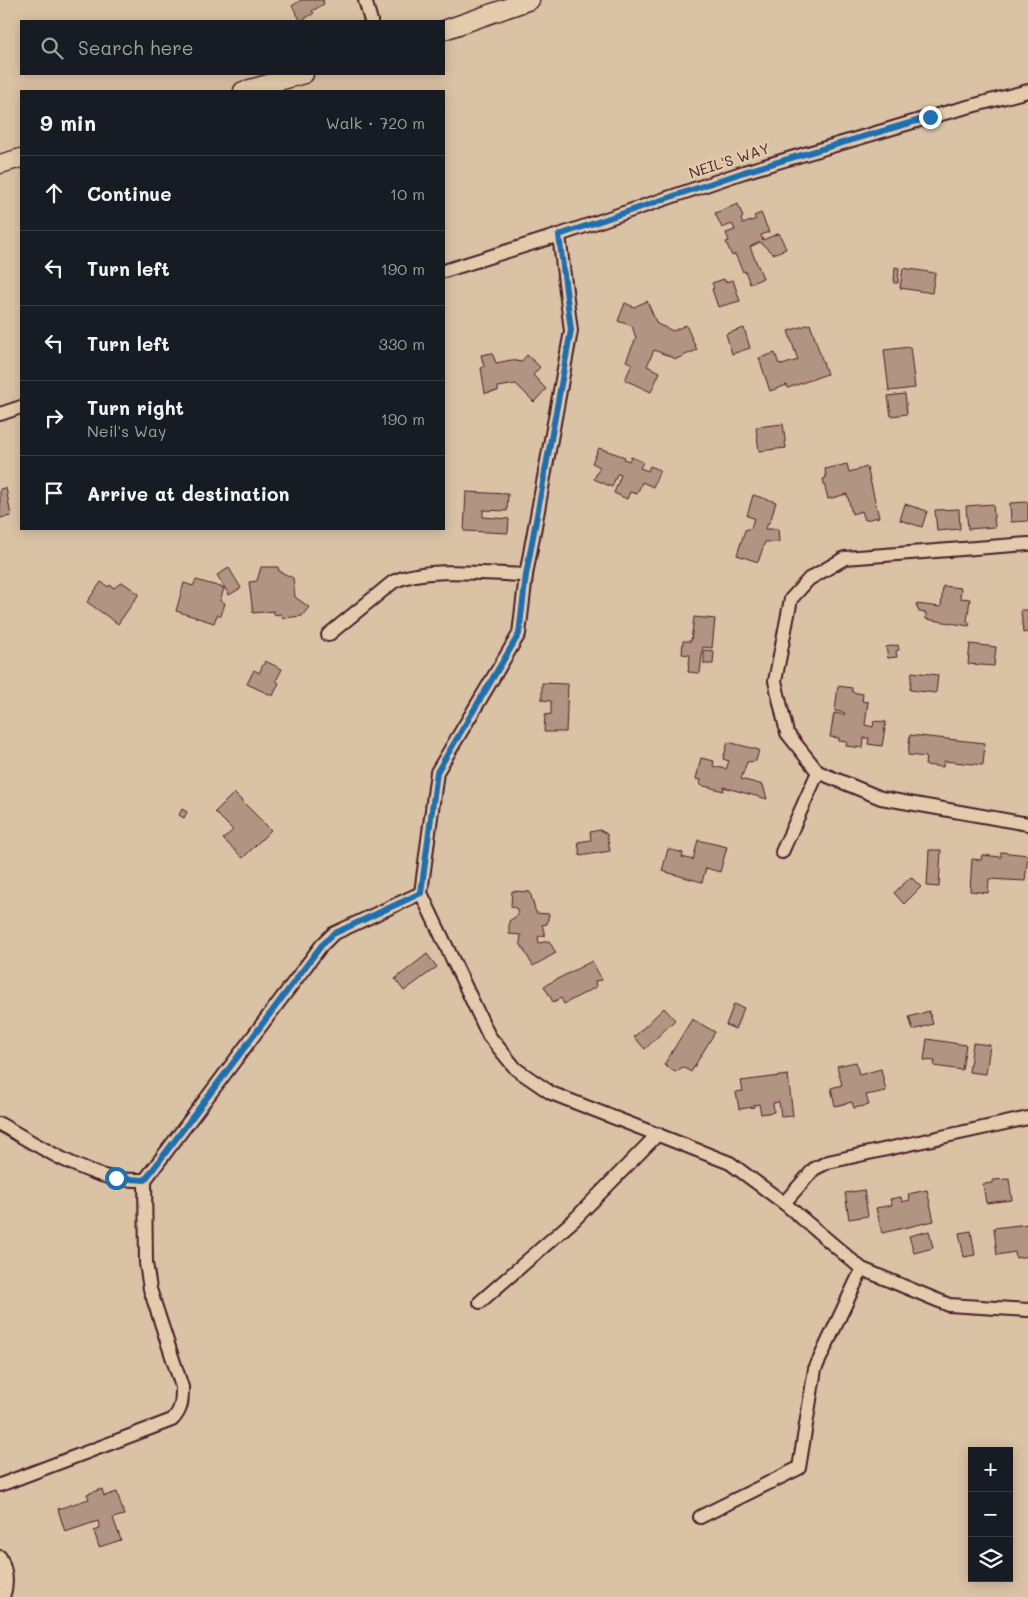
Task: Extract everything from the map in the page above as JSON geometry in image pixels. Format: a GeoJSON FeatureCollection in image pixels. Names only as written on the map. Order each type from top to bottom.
{"type":"FeatureCollection","features":[{"type":"Feature","properties":{"kind":"street"},"geometry":{"type":"LineString","coordinates":[[365,0],[371,20]]}},
{"type":"Feature","properties":{"kind":"street"},"geometry":{"type":"LineString","coordinates":[[445,30],[530,0]]}},
{"type":"Feature","properties":{"kind":"street"},"geometry":{"type":"LineString","coordinates":[[248,90],[300,75]]}},
{"type":"Feature","properties":{"kind":"street","name":"NEIL'S WAY"},"geometry":{"type":"LineString","coordinates":[[445,271],[559,235],[744,172],[930,117],[1028,91]]}},
{"type":"Feature","properties":{"kind":"street"},"geometry":{"type":"LineString","coordinates":[[0,164],[20,158]]}},
{"type":"Feature","properties":{"kind":"street"},"geometry":{"type":"LineString","coordinates":[[559,235],[571,330],[526,575],[519,634],[437,772],[421,893],[489,1036],[516,1069],[551,1093],[730,1163],[784,1203],[862,1269],[948,1305],[1028,1310]]}},
{"type":"Feature","properties":{"kind":"street"},"geometry":{"type":"LineString","coordinates":[[0,414],[20,407]]}},
{"type":"Feature","properties":{"kind":"street"},"geometry":{"type":"LineString","coordinates":[[1028,544],[845,558],[809,579],[791,599],[775,681],[787,733],[818,772],[881,798],[1028,824]]}},
{"type":"Feature","properties":{"kind":"street"},"geometry":{"type":"LineString","coordinates":[[328,635],[393,582],[405,576],[435,573],[526,575]]}},
{"type":"Feature","properties":{"kind":"street"},"geometry":{"type":"LineString","coordinates":[[782,852],[818,772]]}},
{"type":"Feature","properties":{"kind":"street"},"geometry":{"type":"LineString","coordinates":[[0,1485],[172,1420],[180,1412],[182,1387],[150,1289],[146,1263],[145,1180],[321,946],[333,934],[421,893]]}},
{"type":"Feature","properties":{"kind":"street"},"geometry":{"type":"LineString","coordinates":[[784,1203],[814,1169],[828,1162],[1028,1118]]}},
{"type":"Feature","properties":{"kind":"street"},"geometry":{"type":"LineString","coordinates":[[0,1124],[34,1144],[85,1169],[116,1178],[145,1180]]}},
{"type":"Feature","properties":{"kind":"street"},"geometry":{"type":"LineString","coordinates":[[480,1302],[574,1220],[658,1134]]}},
{"type":"Feature","properties":{"kind":"street"},"geometry":{"type":"LineString","coordinates":[[700,1517],[798,1468],[815,1369],[862,1269]]}},
{"type":"Feature","properties":{"kind":"street"},"geometry":{"type":"LineString","coordinates":[[0,1557],[6,1576],[6,1590],[3,1597]]}},
{"type":"Feature","properties":{"kind":"building"},"geometry":{"type":"Polygon","coordinates":[[[301,0],[324,0],[324,4],[312,11],[314,13],[303,20],[300,20],[292,6],[301,0]]]}},
{"type":"Feature","properties":{"kind":"building"},"geometry":{"type":"Polygon","coordinates":[[[738,204],[743,217],[741,219],[743,224],[756,219],[754,216],[761,213],[769,232],[761,235],[763,240],[779,233],[786,249],[773,254],[760,242],[750,247],[763,278],[750,284],[745,271],[743,272],[735,254],[732,256],[726,242],[729,241],[726,233],[735,230],[732,224],[722,228],[715,213],[738,204]]]}},
{"type":"Feature","properties":{"kind":"building"},"geometry":{"type":"Polygon","coordinates":[[[895,267],[899,268],[898,283],[894,283],[895,267]]]}},
{"type":"Feature","properties":{"kind":"building"},"geometry":{"type":"Polygon","coordinates":[[[903,268],[935,273],[932,293],[900,288],[903,268]]]}},
{"type":"Feature","properties":{"kind":"building"},"geometry":{"type":"Polygon","coordinates":[[[724,279],[725,282],[733,280],[740,301],[718,307],[712,283],[724,279]]]}},
{"type":"Feature","properties":{"kind":"building"},"geometry":{"type":"Polygon","coordinates":[[[647,301],[657,324],[673,331],[686,325],[697,350],[676,359],[654,350],[647,366],[660,372],[651,392],[625,380],[632,364],[626,361],[636,338],[632,326],[618,321],[625,303],[634,307],[647,301]]]}},
{"type":"Feature","properties":{"kind":"building"},"geometry":{"type":"Polygon","coordinates":[[[810,324],[827,374],[788,388],[787,385],[770,391],[759,358],[775,353],[779,364],[781,363],[782,365],[798,360],[788,331],[810,324]]]}},
{"type":"Feature","properties":{"kind":"building"},"geometry":{"type":"Polygon","coordinates":[[[744,328],[750,348],[732,354],[726,334],[744,328]]]}},
{"type":"Feature","properties":{"kind":"building"},"geometry":{"type":"Polygon","coordinates":[[[910,347],[915,388],[889,391],[884,350],[910,347]]]}},
{"type":"Feature","properties":{"kind":"building"},"geometry":{"type":"Polygon","coordinates":[[[492,353],[496,363],[511,360],[521,362],[527,355],[540,367],[533,375],[546,389],[534,402],[516,384],[498,387],[498,391],[485,393],[481,368],[484,367],[481,355],[492,353]]]}},
{"type":"Feature","properties":{"kind":"building"},"geometry":{"type":"Polygon","coordinates":[[[905,394],[907,414],[891,416],[888,396],[905,394]]]}},
{"type":"Feature","properties":{"kind":"building"},"geometry":{"type":"Polygon","coordinates":[[[783,424],[786,448],[759,451],[756,427],[783,424]]]}},
{"type":"Feature","properties":{"kind":"building"},"geometry":{"type":"Polygon","coordinates":[[[599,448],[625,457],[624,459],[629,461],[631,457],[643,462],[640,468],[648,471],[650,466],[660,470],[653,487],[642,482],[637,494],[630,492],[627,499],[614,493],[621,475],[617,474],[612,487],[594,479],[600,467],[592,463],[599,448]]]}},
{"type":"Feature","properties":{"kind":"building"},"geometry":{"type":"Polygon","coordinates":[[[847,464],[849,472],[867,467],[879,517],[865,520],[862,511],[852,514],[847,494],[828,499],[823,479],[826,478],[825,469],[847,464]]]}},
{"type":"Feature","properties":{"kind":"building"},"geometry":{"type":"Polygon","coordinates":[[[6,488],[11,516],[0,518],[0,489],[6,488]]]}},
{"type":"Feature","properties":{"kind":"building"},"geometry":{"type":"Polygon","coordinates":[[[466,492],[508,494],[507,511],[483,510],[483,517],[509,519],[508,533],[464,531],[466,492]]]}},
{"type":"Feature","properties":{"kind":"building"},"geometry":{"type":"Polygon","coordinates":[[[753,495],[776,502],[771,519],[765,529],[778,529],[779,542],[765,542],[758,562],[737,555],[745,530],[751,528],[754,518],[747,516],[753,495]]]}},
{"type":"Feature","properties":{"kind":"building"},"geometry":{"type":"Polygon","coordinates":[[[1028,502],[1028,521],[1011,522],[1010,503],[1028,502]]]}},
{"type":"Feature","properties":{"kind":"building"},"geometry":{"type":"Polygon","coordinates":[[[905,504],[927,511],[922,527],[900,520],[905,504]]]}},
{"type":"Feature","properties":{"kind":"building"},"geometry":{"type":"Polygon","coordinates":[[[993,504],[995,527],[968,529],[966,506],[993,504]]]}},
{"type":"Feature","properties":{"kind":"building"},"geometry":{"type":"Polygon","coordinates":[[[959,509],[960,529],[937,531],[935,510],[959,509]]]}},
{"type":"Feature","properties":{"kind":"building"},"geometry":{"type":"Polygon","coordinates":[[[261,567],[278,567],[279,571],[293,578],[295,597],[309,607],[302,616],[283,618],[281,614],[274,615],[274,611],[253,613],[249,582],[257,581],[261,567]]]}},
{"type":"Feature","properties":{"kind":"building"},"geometry":{"type":"Polygon","coordinates":[[[229,568],[241,588],[229,595],[217,575],[229,568]]]}},
{"type":"Feature","properties":{"kind":"building"},"geometry":{"type":"Polygon","coordinates":[[[196,580],[224,588],[220,601],[225,603],[221,616],[217,615],[214,623],[176,611],[184,583],[193,586],[196,580]]]}},
{"type":"Feature","properties":{"kind":"building"},"geometry":{"type":"Polygon","coordinates":[[[101,582],[114,588],[122,582],[139,594],[118,624],[87,602],[101,582]]]}},
{"type":"Feature","properties":{"kind":"building"},"geometry":{"type":"Polygon","coordinates":[[[943,586],[961,588],[960,598],[970,599],[967,621],[970,623],[969,626],[926,619],[926,613],[919,612],[916,604],[941,607],[943,586]]]}},
{"type":"Feature","properties":{"kind":"building"},"geometry":{"type":"Polygon","coordinates":[[[1021,610],[1028,610],[1028,632],[1023,633],[1021,610]]]}},
{"type":"Feature","properties":{"kind":"building"},"geometry":{"type":"Polygon","coordinates":[[[694,617],[715,619],[712,648],[703,647],[700,673],[688,672],[690,655],[682,654],[683,641],[691,641],[694,617]]]}},
{"type":"Feature","properties":{"kind":"building"},"geometry":{"type":"Polygon","coordinates":[[[970,644],[996,647],[994,666],[968,664],[970,644]]]}},
{"type":"Feature","properties":{"kind":"building"},"geometry":{"type":"Polygon","coordinates":[[[898,645],[897,657],[888,658],[886,647],[898,645]]]}},
{"type":"Feature","properties":{"kind":"building"},"geometry":{"type":"Polygon","coordinates":[[[704,650],[714,651],[713,664],[704,664],[704,650]]]}},
{"type":"Feature","properties":{"kind":"building"},"geometry":{"type":"Polygon","coordinates":[[[265,661],[282,669],[276,681],[279,683],[273,696],[247,684],[254,670],[259,673],[265,661]]]}},
{"type":"Feature","properties":{"kind":"building"},"geometry":{"type":"Polygon","coordinates":[[[912,672],[938,675],[936,693],[910,690],[912,672]]]}},
{"type":"Feature","properties":{"kind":"building"},"geometry":{"type":"Polygon","coordinates":[[[542,683],[568,684],[566,732],[544,732],[545,715],[551,714],[551,701],[542,700],[542,683]]]}},
{"type":"Feature","properties":{"kind":"building"},"geometry":{"type":"Polygon","coordinates":[[[838,686],[852,688],[852,692],[863,694],[862,701],[868,702],[865,725],[873,727],[874,721],[886,722],[882,746],[868,744],[869,738],[864,738],[863,748],[846,746],[847,742],[839,741],[839,738],[830,737],[834,713],[844,715],[845,713],[835,711],[838,686]]]}},
{"type":"Feature","properties":{"kind":"building"},"geometry":{"type":"Polygon","coordinates":[[[910,735],[985,743],[983,765],[944,761],[943,767],[925,765],[926,757],[908,755],[910,735]]]}},
{"type":"Feature","properties":{"kind":"building"},"geometry":{"type":"Polygon","coordinates":[[[728,742],[759,750],[756,761],[747,762],[741,779],[763,785],[767,799],[723,787],[724,791],[700,785],[701,780],[696,779],[701,758],[714,761],[713,766],[726,769],[729,761],[723,759],[728,742]]]}},
{"type":"Feature","properties":{"kind":"building"},"geometry":{"type":"Polygon","coordinates":[[[234,793],[271,830],[243,858],[223,839],[233,830],[215,812],[234,793]]]}},
{"type":"Feature","properties":{"kind":"building"},"geometry":{"type":"Polygon","coordinates":[[[182,809],[187,812],[184,818],[179,815],[182,809]]]}},
{"type":"Feature","properties":{"kind":"building"},"geometry":{"type":"Polygon","coordinates":[[[600,830],[607,834],[610,851],[580,856],[578,842],[591,840],[590,832],[600,830]]]}},
{"type":"Feature","properties":{"kind":"building"},"geometry":{"type":"Polygon","coordinates":[[[698,840],[727,847],[720,872],[706,868],[702,882],[662,871],[668,849],[683,853],[682,857],[693,860],[698,840]]]}},
{"type":"Feature","properties":{"kind":"building"},"geometry":{"type":"Polygon","coordinates":[[[929,850],[941,850],[939,887],[927,886],[929,850]]]}},
{"type":"Feature","properties":{"kind":"building"},"geometry":{"type":"Polygon","coordinates":[[[1001,852],[1028,855],[1025,881],[989,879],[988,893],[970,891],[972,859],[981,860],[982,855],[1001,857],[1001,852]]]}},
{"type":"Feature","properties":{"kind":"building"},"geometry":{"type":"Polygon","coordinates":[[[911,877],[921,887],[904,904],[894,893],[911,877]]]}},
{"type":"Feature","properties":{"kind":"building"},"geometry":{"type":"Polygon","coordinates":[[[512,891],[530,892],[536,913],[549,914],[547,924],[542,925],[545,935],[538,937],[539,943],[549,941],[556,953],[533,966],[520,943],[521,935],[509,934],[509,921],[518,915],[517,909],[511,906],[512,891]]]}},
{"type":"Feature","properties":{"kind":"building"},"geometry":{"type":"Polygon","coordinates":[[[427,954],[437,967],[404,991],[395,979],[427,954]]]}},
{"type":"Feature","properties":{"kind":"building"},"geometry":{"type":"Polygon","coordinates":[[[592,961],[602,980],[595,981],[596,987],[564,1004],[561,998],[553,1002],[544,986],[592,961]]]}},
{"type":"Feature","properties":{"kind":"building"},"geometry":{"type":"Polygon","coordinates":[[[734,1004],[744,1008],[735,1029],[726,1025],[734,1004]]]}},
{"type":"Feature","properties":{"kind":"building"},"geometry":{"type":"Polygon","coordinates":[[[664,1008],[675,1020],[645,1049],[634,1037],[664,1008]]]}},
{"type":"Feature","properties":{"kind":"building"},"geometry":{"type":"Polygon","coordinates":[[[929,1011],[933,1024],[913,1030],[909,1017],[929,1011]]]}},
{"type":"Feature","properties":{"kind":"building"},"geometry":{"type":"Polygon","coordinates":[[[692,1019],[715,1032],[691,1072],[683,1067],[675,1072],[664,1065],[692,1019]]]}},
{"type":"Feature","properties":{"kind":"building"},"geometry":{"type":"Polygon","coordinates":[[[927,1039],[966,1045],[962,1070],[934,1066],[935,1061],[924,1060],[927,1039]]]}},
{"type":"Feature","properties":{"kind":"building"},"geometry":{"type":"Polygon","coordinates":[[[973,1043],[990,1045],[986,1074],[969,1072],[973,1043]]]}},
{"type":"Feature","properties":{"kind":"building"},"geometry":{"type":"Polygon","coordinates":[[[856,1062],[859,1075],[881,1069],[886,1091],[866,1095],[869,1105],[854,1108],[852,1102],[835,1106],[831,1088],[842,1085],[837,1066],[856,1062]]]}},
{"type":"Feature","properties":{"kind":"building"},"geometry":{"type":"Polygon","coordinates":[[[788,1075],[793,1116],[781,1117],[779,1102],[773,1103],[774,1112],[761,1114],[759,1104],[754,1105],[754,1107],[739,1109],[736,1092],[743,1091],[741,1081],[788,1075]]]}},
{"type":"Feature","properties":{"kind":"building"},"geometry":{"type":"Polygon","coordinates":[[[1009,1179],[1012,1200],[986,1203],[983,1184],[993,1183],[993,1180],[1009,1179]]]}},
{"type":"Feature","properties":{"kind":"building"},"geometry":{"type":"Polygon","coordinates":[[[864,1190],[868,1216],[849,1219],[845,1193],[864,1190]]]}},
{"type":"Feature","properties":{"kind":"building"},"geometry":{"type":"Polygon","coordinates":[[[927,1190],[934,1221],[882,1233],[876,1208],[892,1205],[890,1199],[901,1197],[902,1202],[910,1200],[908,1194],[927,1190]]]}},
{"type":"Feature","properties":{"kind":"building"},"geometry":{"type":"Polygon","coordinates":[[[1028,1224],[1028,1256],[1016,1258],[1015,1252],[997,1255],[994,1228],[1028,1224]]]}},
{"type":"Feature","properties":{"kind":"building"},"geometry":{"type":"Polygon","coordinates":[[[929,1231],[933,1248],[914,1253],[909,1236],[929,1231]]]}},
{"type":"Feature","properties":{"kind":"building"},"geometry":{"type":"Polygon","coordinates":[[[971,1231],[975,1255],[964,1257],[959,1233],[971,1231]]]}},
{"type":"Feature","properties":{"kind":"building"},"geometry":{"type":"Polygon","coordinates":[[[102,1489],[104,1496],[117,1492],[124,1515],[113,1518],[121,1540],[99,1547],[94,1531],[100,1529],[98,1521],[65,1532],[58,1509],[89,1499],[87,1494],[102,1489]]]}},
{"type":"Feature","properties":{"kind":"route"},"geometry":{"type":"LineString","coordinates":[[116,1178],[145,1180],[321,946],[333,934],[421,893],[437,772],[519,634],[526,575],[571,330],[559,235],[744,172],[930,117]]}}]}
